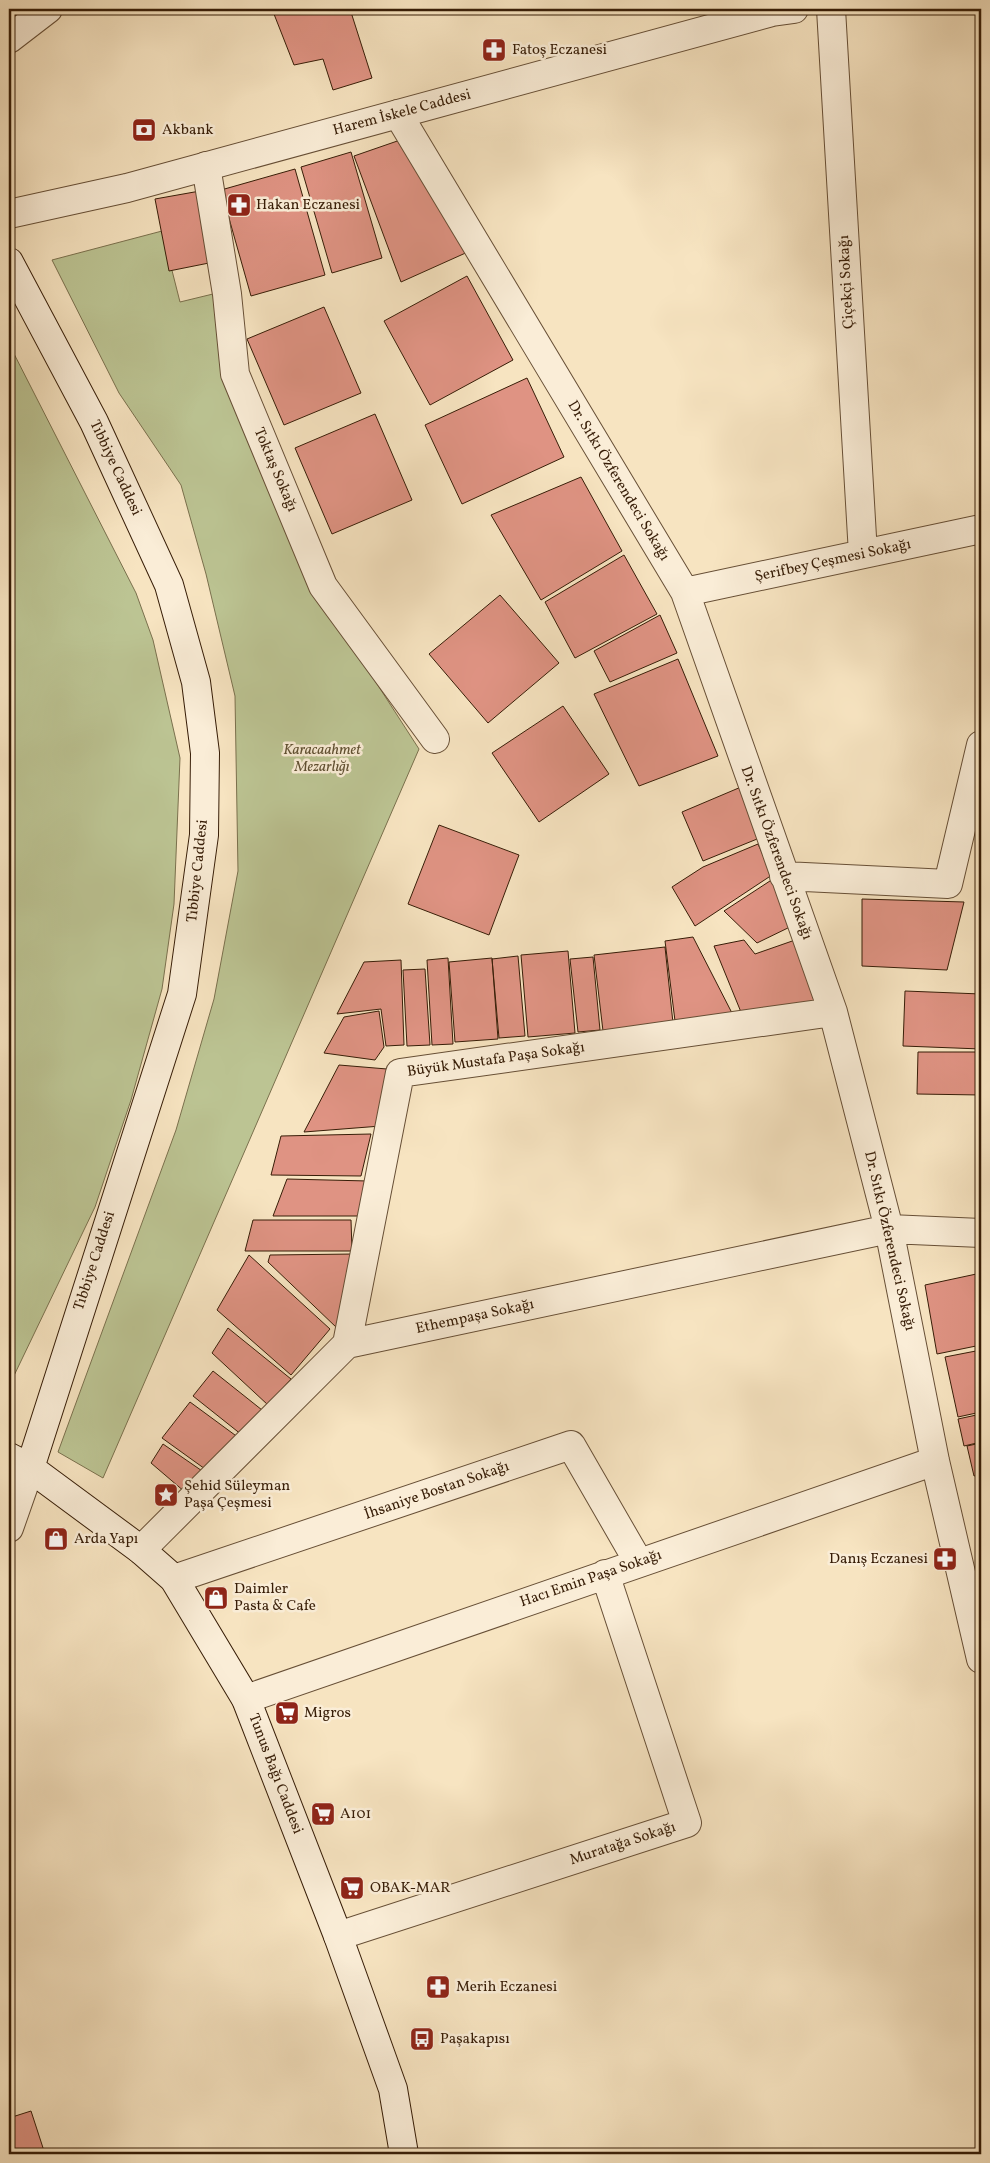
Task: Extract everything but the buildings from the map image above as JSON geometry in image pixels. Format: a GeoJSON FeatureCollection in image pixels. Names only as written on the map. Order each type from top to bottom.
{"type":"FeatureCollection","features":[{"type":"Feature","properties":{"kind":"street"},"geometry":{"type":"LineString","coordinates":[[9,39],[48,9]]}},
{"type":"Feature","properties":{"kind":"street","name":"Çiçekçi Sokağı"},"geometry":{"type":"LineString","coordinates":[[831,9],[863,554]]}},
{"type":"Feature","properties":{"kind":"street","name":"Harem İskele Caddesi"},"geometry":{"type":"LineString","coordinates":[[9,214],[127,188],[778,10]]}},
{"type":"Feature","properties":{"kind":"street","name":"Dr. Sıtkı Özferendeci Sokağı"},"geometry":{"type":"LineString","coordinates":[[398,114],[685,592],[833,1012],[889,1229],[935,1460],[981,1659]]}},
{"type":"Feature","properties":{"kind":"street","name":"Toktaş Sokağı"},"geometry":{"type":"LineString","coordinates":[[206,166],[227,294],[235,374],[323,586],[435,739]]}},
{"type":"Feature","properties":{"kind":"street","name":"Tıbbiye Caddesi"},"geometry":{"type":"LineString","coordinates":[[9,262],[94,422],[169,585],[196,682],[205,754],[204,835],[182,994],[20,1463],[9,1528]]}},
{"type":"Feature","properties":{"kind":"street","name":"Şerifbey Çeşmesi Sokağı"},"geometry":{"type":"LineString","coordinates":[[685,592],[981,529]]}},
{"type":"Feature","properties":{"kind":"street"},"geometry":{"type":"LineString","coordinates":[[784,876],[948,884],[981,745]]}},
{"type":"Feature","properties":{"kind":"street","name":"Büyük Mustafa Paşa Sokağı"},"geometry":{"type":"LineString","coordinates":[[348,1344],[400,1073],[833,1012]]}},
{"type":"Feature","properties":{"kind":"street","name":"Ethempaşa Sokağı"},"geometry":{"type":"LineString","coordinates":[[348,1344],[889,1229],[981,1233]]}},
{"type":"Feature","properties":{"kind":"street"},"geometry":{"type":"LineString","coordinates":[[141,1550],[348,1344]]}},
{"type":"Feature","properties":{"kind":"street","name":"İhsaniye Bostan Sokağı"},"geometry":{"type":"LineString","coordinates":[[174,1579],[570,1445],[639,1563]]}},
{"type":"Feature","properties":{"kind":"street","name":"Hacı Emin Paşa Sokağı"},"geometry":{"type":"LineString","coordinates":[[246,1699],[935,1460]]}},
{"type":"Feature","properties":{"kind":"street","name":"Tunus Bağı Caddesi"},"geometry":{"type":"LineString","coordinates":[[20,1463],[141,1550],[174,1579],[246,1699],[338,1936],[393,2089],[404,2154]]}},
{"type":"Feature","properties":{"kind":"street","name":"Muratağa Sokağı"},"geometry":{"type":"LineString","coordinates":[[338,1936],[687,1823],[605,1574]]}},
{"type":"Feature","properties":{"kind":"green space","name":"Karacaahmet Mezarlığı"},"geometry":{"type":"Polygon","coordinates":[[[162,231],[180,302],[217,293],[317,591],[419,749],[103,1478],[58,1452],[176,1130],[214,999],[238,871],[235,696],[206,574],[181,485],[119,393],[52,260],[162,231]]]}},
{"type":"Feature","properties":{"kind":"green space"},"geometry":{"type":"Polygon","coordinates":[[[9,344],[136,593],[153,640],[180,758],[174,904],[162,989],[131,1100],[95,1207],[9,1386],[9,344]]]}},
{"type":"Feature","properties":{"kind":"place","name":"Fatoş Eczanesi"},"geometry":{"type":"Point","coordinates":[494,50]}},
{"type":"Feature","properties":{"kind":"place","name":"Akbank"},"geometry":{"type":"Point","coordinates":[144,130]}},
{"type":"Feature","properties":{"kind":"place","name":"Hakan Eczanesi"},"geometry":{"type":"Point","coordinates":[239,205]}},
{"type":"Feature","properties":{"kind":"place","name":"Şehid Süleyman Paşa Çeşmesi"},"geometry":{"type":"Point","coordinates":[166,1495]}},
{"type":"Feature","properties":{"kind":"place","name":"Arda Yapı"},"geometry":{"type":"Point","coordinates":[56,1539]}},
{"type":"Feature","properties":{"kind":"place","name":"Danış Eczanesi"},"geometry":{"type":"Point","coordinates":[945,1559]}},
{"type":"Feature","properties":{"kind":"place","name":"Daimler Pasta & Cafe"},"geometry":{"type":"Point","coordinates":[216,1598]}},
{"type":"Feature","properties":{"kind":"place","name":"Migros"},"geometry":{"type":"Point","coordinates":[287,1713]}},
{"type":"Feature","properties":{"kind":"place","name":"A101"},"geometry":{"type":"Point","coordinates":[323,1814]}},
{"type":"Feature","properties":{"kind":"place","name":"OBAK-MAR"},"geometry":{"type":"Point","coordinates":[352,1888]}},
{"type":"Feature","properties":{"kind":"place","name":"Merih Eczanesi"},"geometry":{"type":"Point","coordinates":[438,1987]}},
{"type":"Feature","properties":{"kind":"place","name":"Paşakapısı"},"geometry":{"type":"Point","coordinates":[422,2039]}}]}
